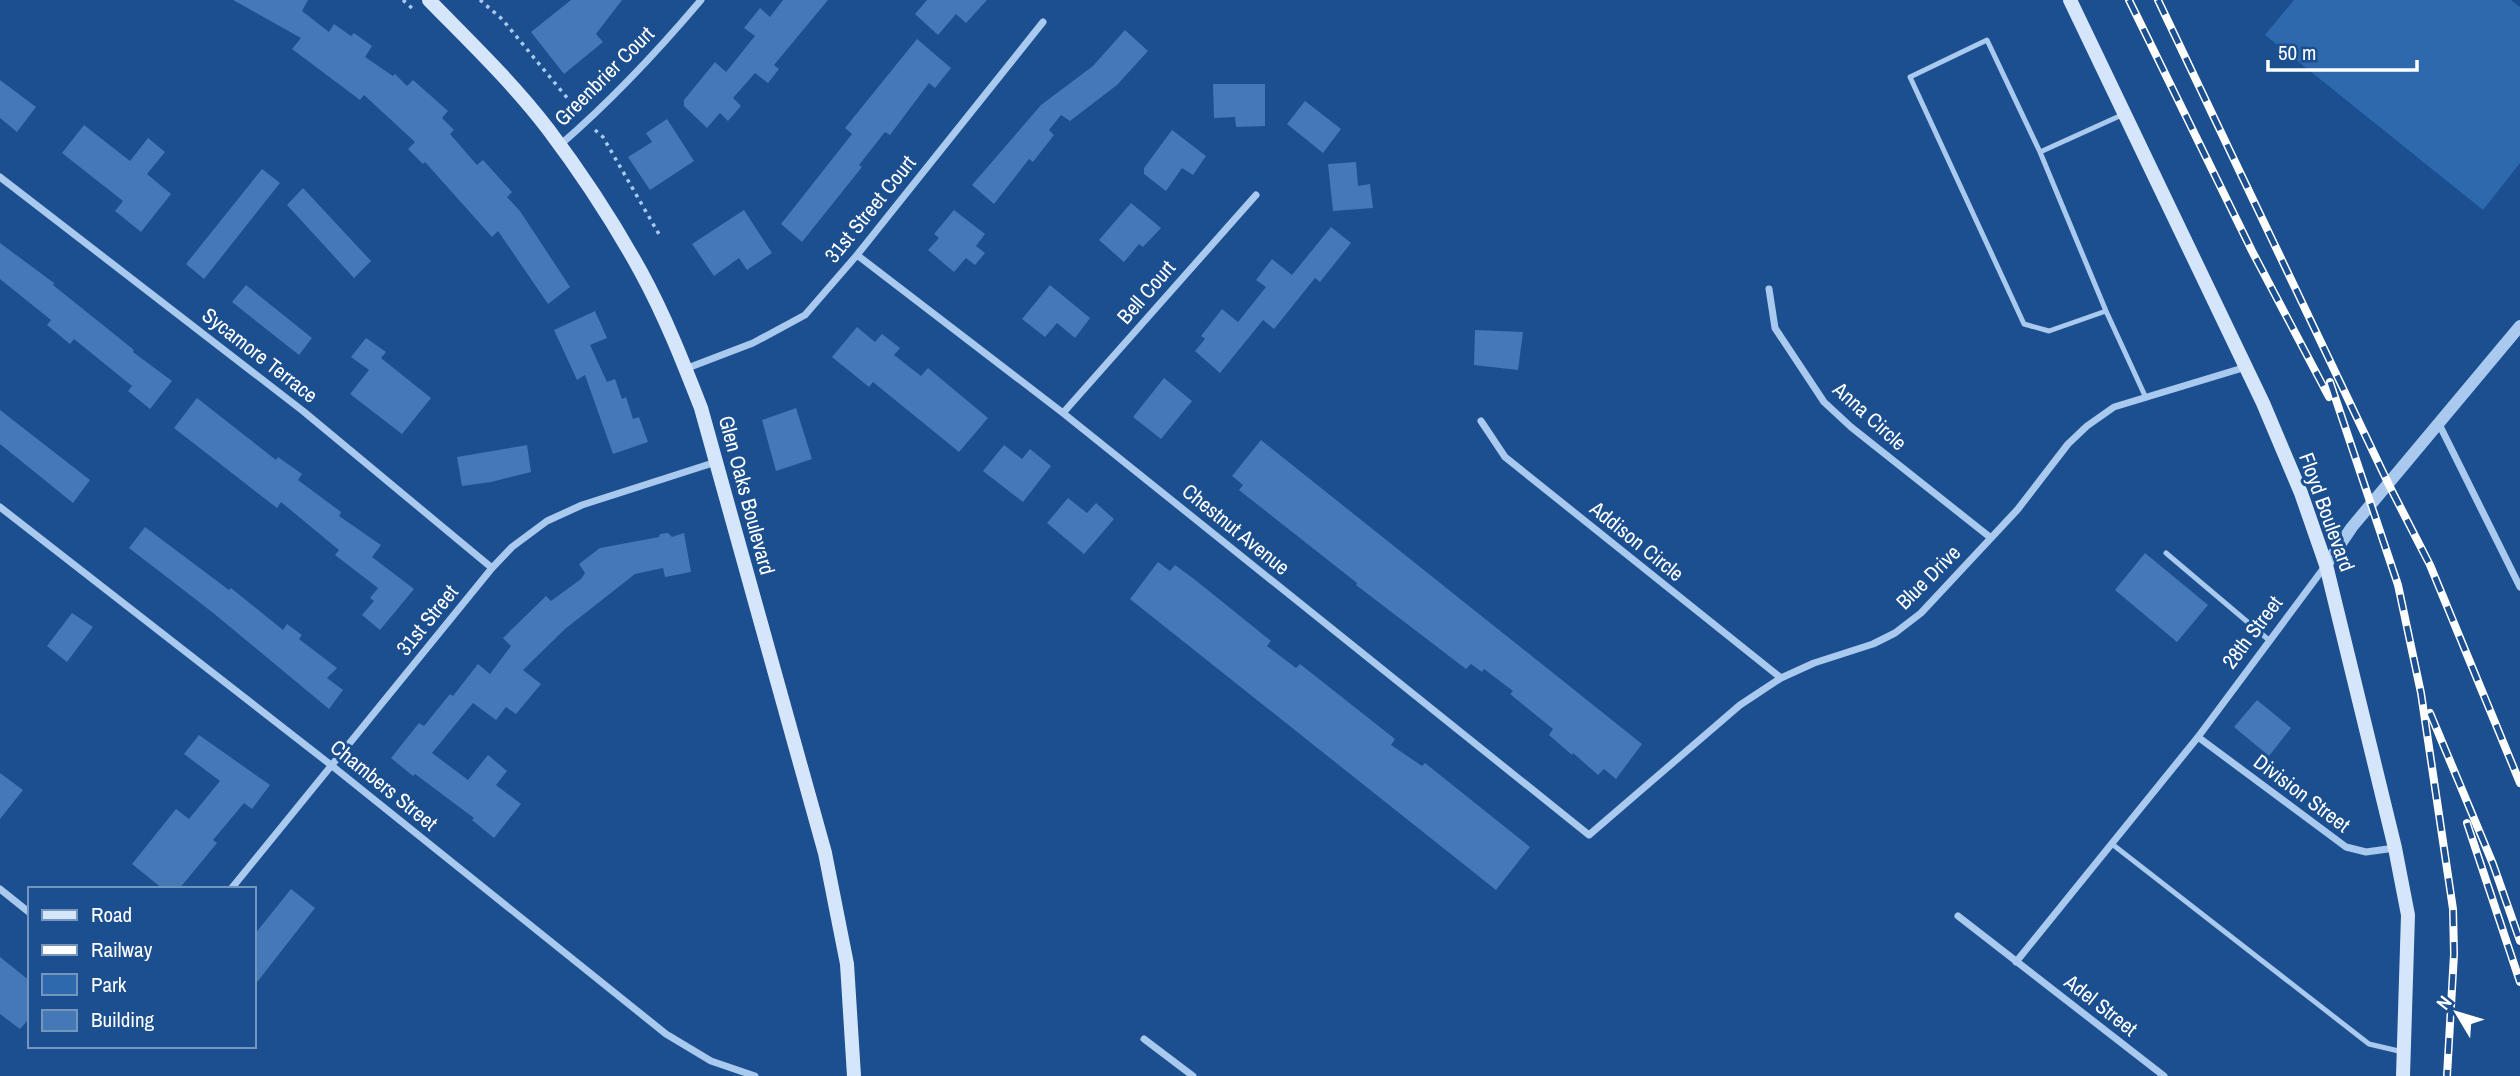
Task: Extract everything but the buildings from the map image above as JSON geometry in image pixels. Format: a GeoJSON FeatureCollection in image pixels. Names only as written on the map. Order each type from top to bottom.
{"type":"FeatureCollection","features":[{"type":"Feature","properties":{"kind":"main road","name":"Glen Oaks Boulevard"},"geometry":{"type":"LineString","coordinates":[[429,0],[511,86],[559,145],[594,196],[641,272],[701,408],[825,853],[847,964],[854,1076]]}},
{"type":"Feature","properties":{"kind":"main road","name":"Floyd Boulevard"},"geometry":{"type":"LineString","coordinates":[[2070,0],[2246,367],[2301,493],[2326,565],[2395,848],[2408,915],[2403,1076]]}},
{"type":"Feature","properties":{"kind":"street","name":"Greenbrier Court"},"geometry":{"type":"LineString","coordinates":[[559,145],[627,82],[701,0]]}},
{"type":"Feature","properties":{"kind":"street","name":"31st Street Court"},"geometry":{"type":"LineString","coordinates":[[685,369],[753,343],[805,315],[857,255],[1043,22]]}},
{"type":"Feature","properties":{"kind":"street","name":"Sycamore Terrace"},"geometry":{"type":"LineString","coordinates":[[0,177],[303,411],[492,568]]}},
{"type":"Feature","properties":{"kind":"street","name":"Bell Court"},"geometry":{"type":"LineString","coordinates":[[1063,413],[1256,195]]}},
{"type":"Feature","properties":{"kind":"street","name":"Chestnut Avenue"},"geometry":{"type":"LineString","coordinates":[[857,255],[1063,413],[1589,835]]}},
{"type":"Feature","properties":{"kind":"street","name":"Anna Circle"},"geometry":{"type":"LineString","coordinates":[[1769,289],[1775,328],[1824,402],[1851,428],[1991,538]]}},
{"type":"Feature","properties":{"kind":"street","name":"28th Street"},"geometry":{"type":"LineString","coordinates":[[2016,962],[2198,737],[2352,527],[2520,326]]}},
{"type":"Feature","properties":{"kind":"street","name":"Blue Drive"},"geometry":{"type":"LineString","coordinates":[[1589,835],[1740,705],[1781,678],[1814,663],[1873,644],[1895,633],[1921,613],[2018,509],[2068,444],[2087,426],[2114,407],[2246,367]]}},
{"type":"Feature","properties":{"kind":"street","name":"Addison Circle"},"geometry":{"type":"LineString","coordinates":[[1481,421],[1505,457],[1781,678]]}},
{"type":"Feature","properties":{"kind":"street"},"geometry":{"type":"LineString","coordinates":[[2439,424],[2520,587]]}},
{"type":"Feature","properties":{"kind":"street","name":"31st Street"},"geometry":{"type":"LineString","coordinates":[[233,887],[492,568],[512,547],[547,520],[582,505],[716,463]]}},
{"type":"Feature","properties":{"kind":"street","name":"Chambers Street"},"geometry":{"type":"LineString","coordinates":[[0,506],[331,765],[666,1034],[711,1061],[755,1076]]}},
{"type":"Feature","properties":{"kind":"street","name":"Division Street"},"geometry":{"type":"LineString","coordinates":[[2198,737],[2346,847],[2366,852],[2395,848]]}},
{"type":"Feature","properties":{"kind":"street"},"geometry":{"type":"LineString","coordinates":[[0,889],[28,911]]}},
{"type":"Feature","properties":{"kind":"street","name":"Adel Street"},"geometry":{"type":"LineString","coordinates":[[1958,916],[2164,1076]]}},
{"type":"Feature","properties":{"kind":"street"},"geometry":{"type":"LineString","coordinates":[[1144,1039],[1193,1076]]}},
{"type":"Feature","properties":{"kind":"lane"},"geometry":{"type":"LineString","coordinates":[[2105,311],[2049,331],[2024,324],[1910,78],[1987,40],[2040,152],[2105,311],[2146,398]]}},
{"type":"Feature","properties":{"kind":"lane"},"geometry":{"type":"LineString","coordinates":[[2040,152],[2124,114]]}},
{"type":"Feature","properties":{"kind":"lane"},"geometry":{"type":"LineString","coordinates":[[2166,553],[2270,640]]}},
{"type":"Feature","properties":{"kind":"lane"},"geometry":{"type":"LineString","coordinates":[[2112,844],[2369,1044],[2405,1052]]}},
{"type":"Feature","properties":{"kind":"green space"},"geometry":{"type":"Polygon","coordinates":[[[2294,0],[2511,0],[2520,7],[2520,163],[2483,210],[2265,35],[2294,0]]]}},
{"type":"Feature","properties":{"kind":"railway"},"geometry":{"type":"LineString","coordinates":[[2129,0],[2252,251],[2329,397]]}},
{"type":"Feature","properties":{"kind":"railway"},"geometry":{"type":"LineString","coordinates":[[2158,0],[2389,485],[2430,565],[2520,783]]}},
{"type":"Feature","properties":{"kind":"railway"},"geometry":{"type":"LineString","coordinates":[[2330,382],[2398,585],[2421,693],[2453,909],[2454,954],[2447,1076]]}},
{"type":"Feature","properties":{"kind":"railway"},"geometry":{"type":"LineString","coordinates":[[2430,713],[2493,864],[2520,941]]}},
{"type":"Feature","properties":{"kind":"railway"},"geometry":{"type":"LineString","coordinates":[[2467,823],[2520,982]]}}]}
